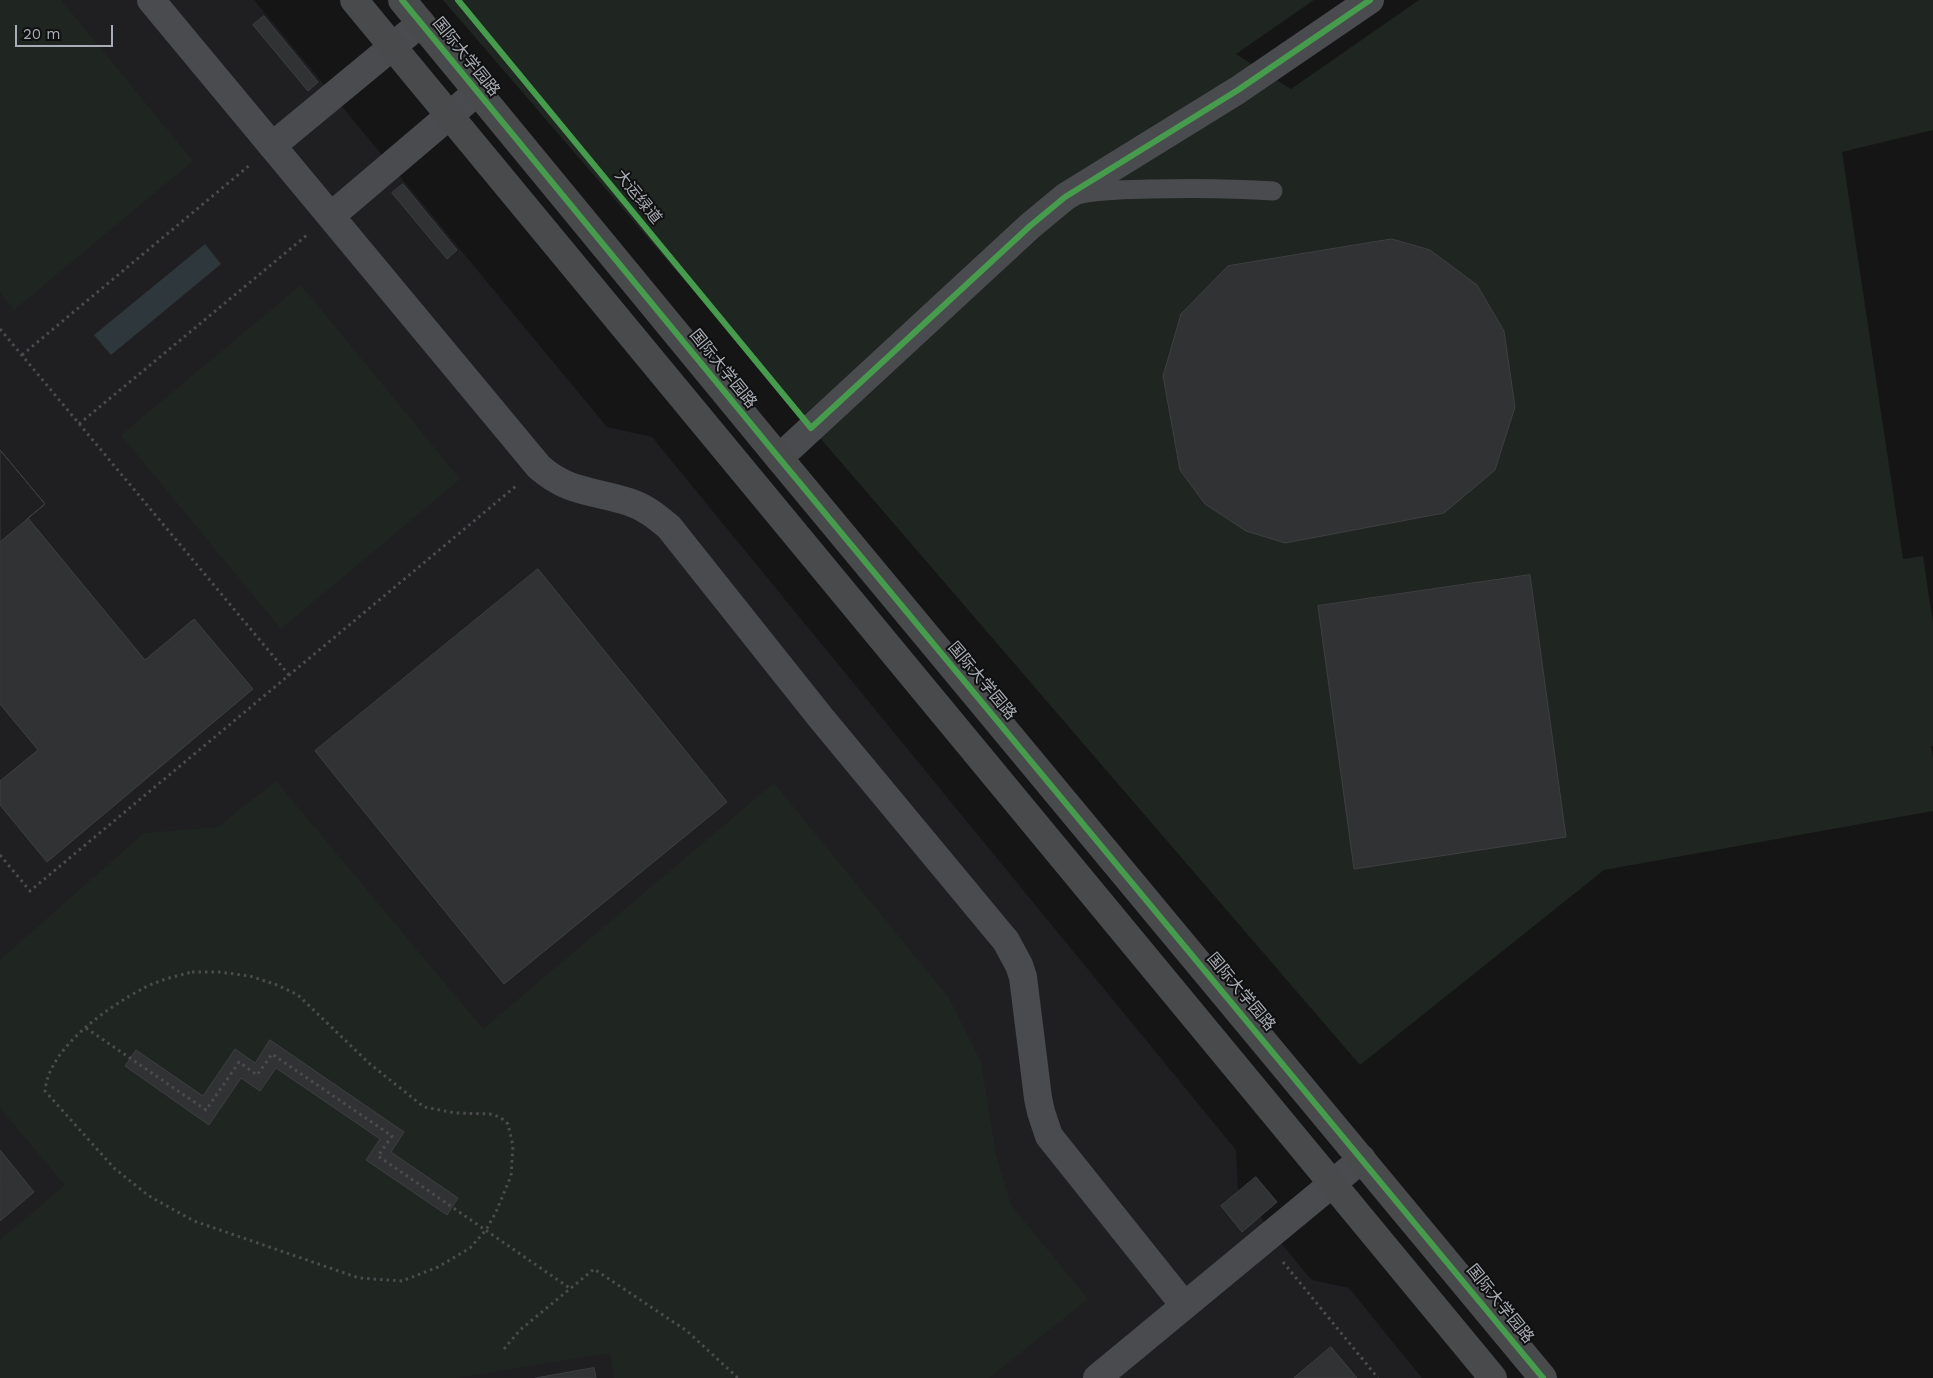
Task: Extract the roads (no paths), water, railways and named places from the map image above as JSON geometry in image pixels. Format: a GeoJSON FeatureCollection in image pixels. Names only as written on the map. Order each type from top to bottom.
{"type":"FeatureCollection","features":[{"type":"Feature","properties":{"kind":"street"},"geometry":{"type":"LineString","coordinates":[[151,0],[539,467],[552,479],[566,486],[629,502],[656,516],[669,527],[821,718],[1006,941],[1019,965],[1023,977],[1038,1098],[1049,1136],[1184,1305]]}},
{"type":"Feature","properties":{"kind":"street"},"geometry":{"type":"LineString","coordinates":[[354,0],[1493,1378]]}},
{"type":"Feature","properties":{"kind":"street","name":"国际大学园路"},"geometry":{"type":"LineString","coordinates":[[402,0],[779,458],[1543,1378]]}},
{"type":"Feature","properties":{"kind":"street"},"geometry":{"type":"LineString","coordinates":[[779,458],[1030,226],[1065,197],[1238,90],[1370,0]]}},
{"type":"Feature","properties":{"kind":"street"},"geometry":{"type":"LineString","coordinates":[[272,146],[420,23]]}},
{"type":"Feature","properties":{"kind":"street"},"geometry":{"type":"LineString","coordinates":[[331,216],[477,92]]}},
{"type":"Feature","properties":{"kind":"street"},"geometry":{"type":"LineString","coordinates":[[1097,1378],[1362,1159]]}},
{"type":"Feature","properties":{"kind":"lane"},"geometry":{"type":"LineString","coordinates":[[1065,197],[1090,192],[1117,190],[1233,189],[1272,191]]}}]}
